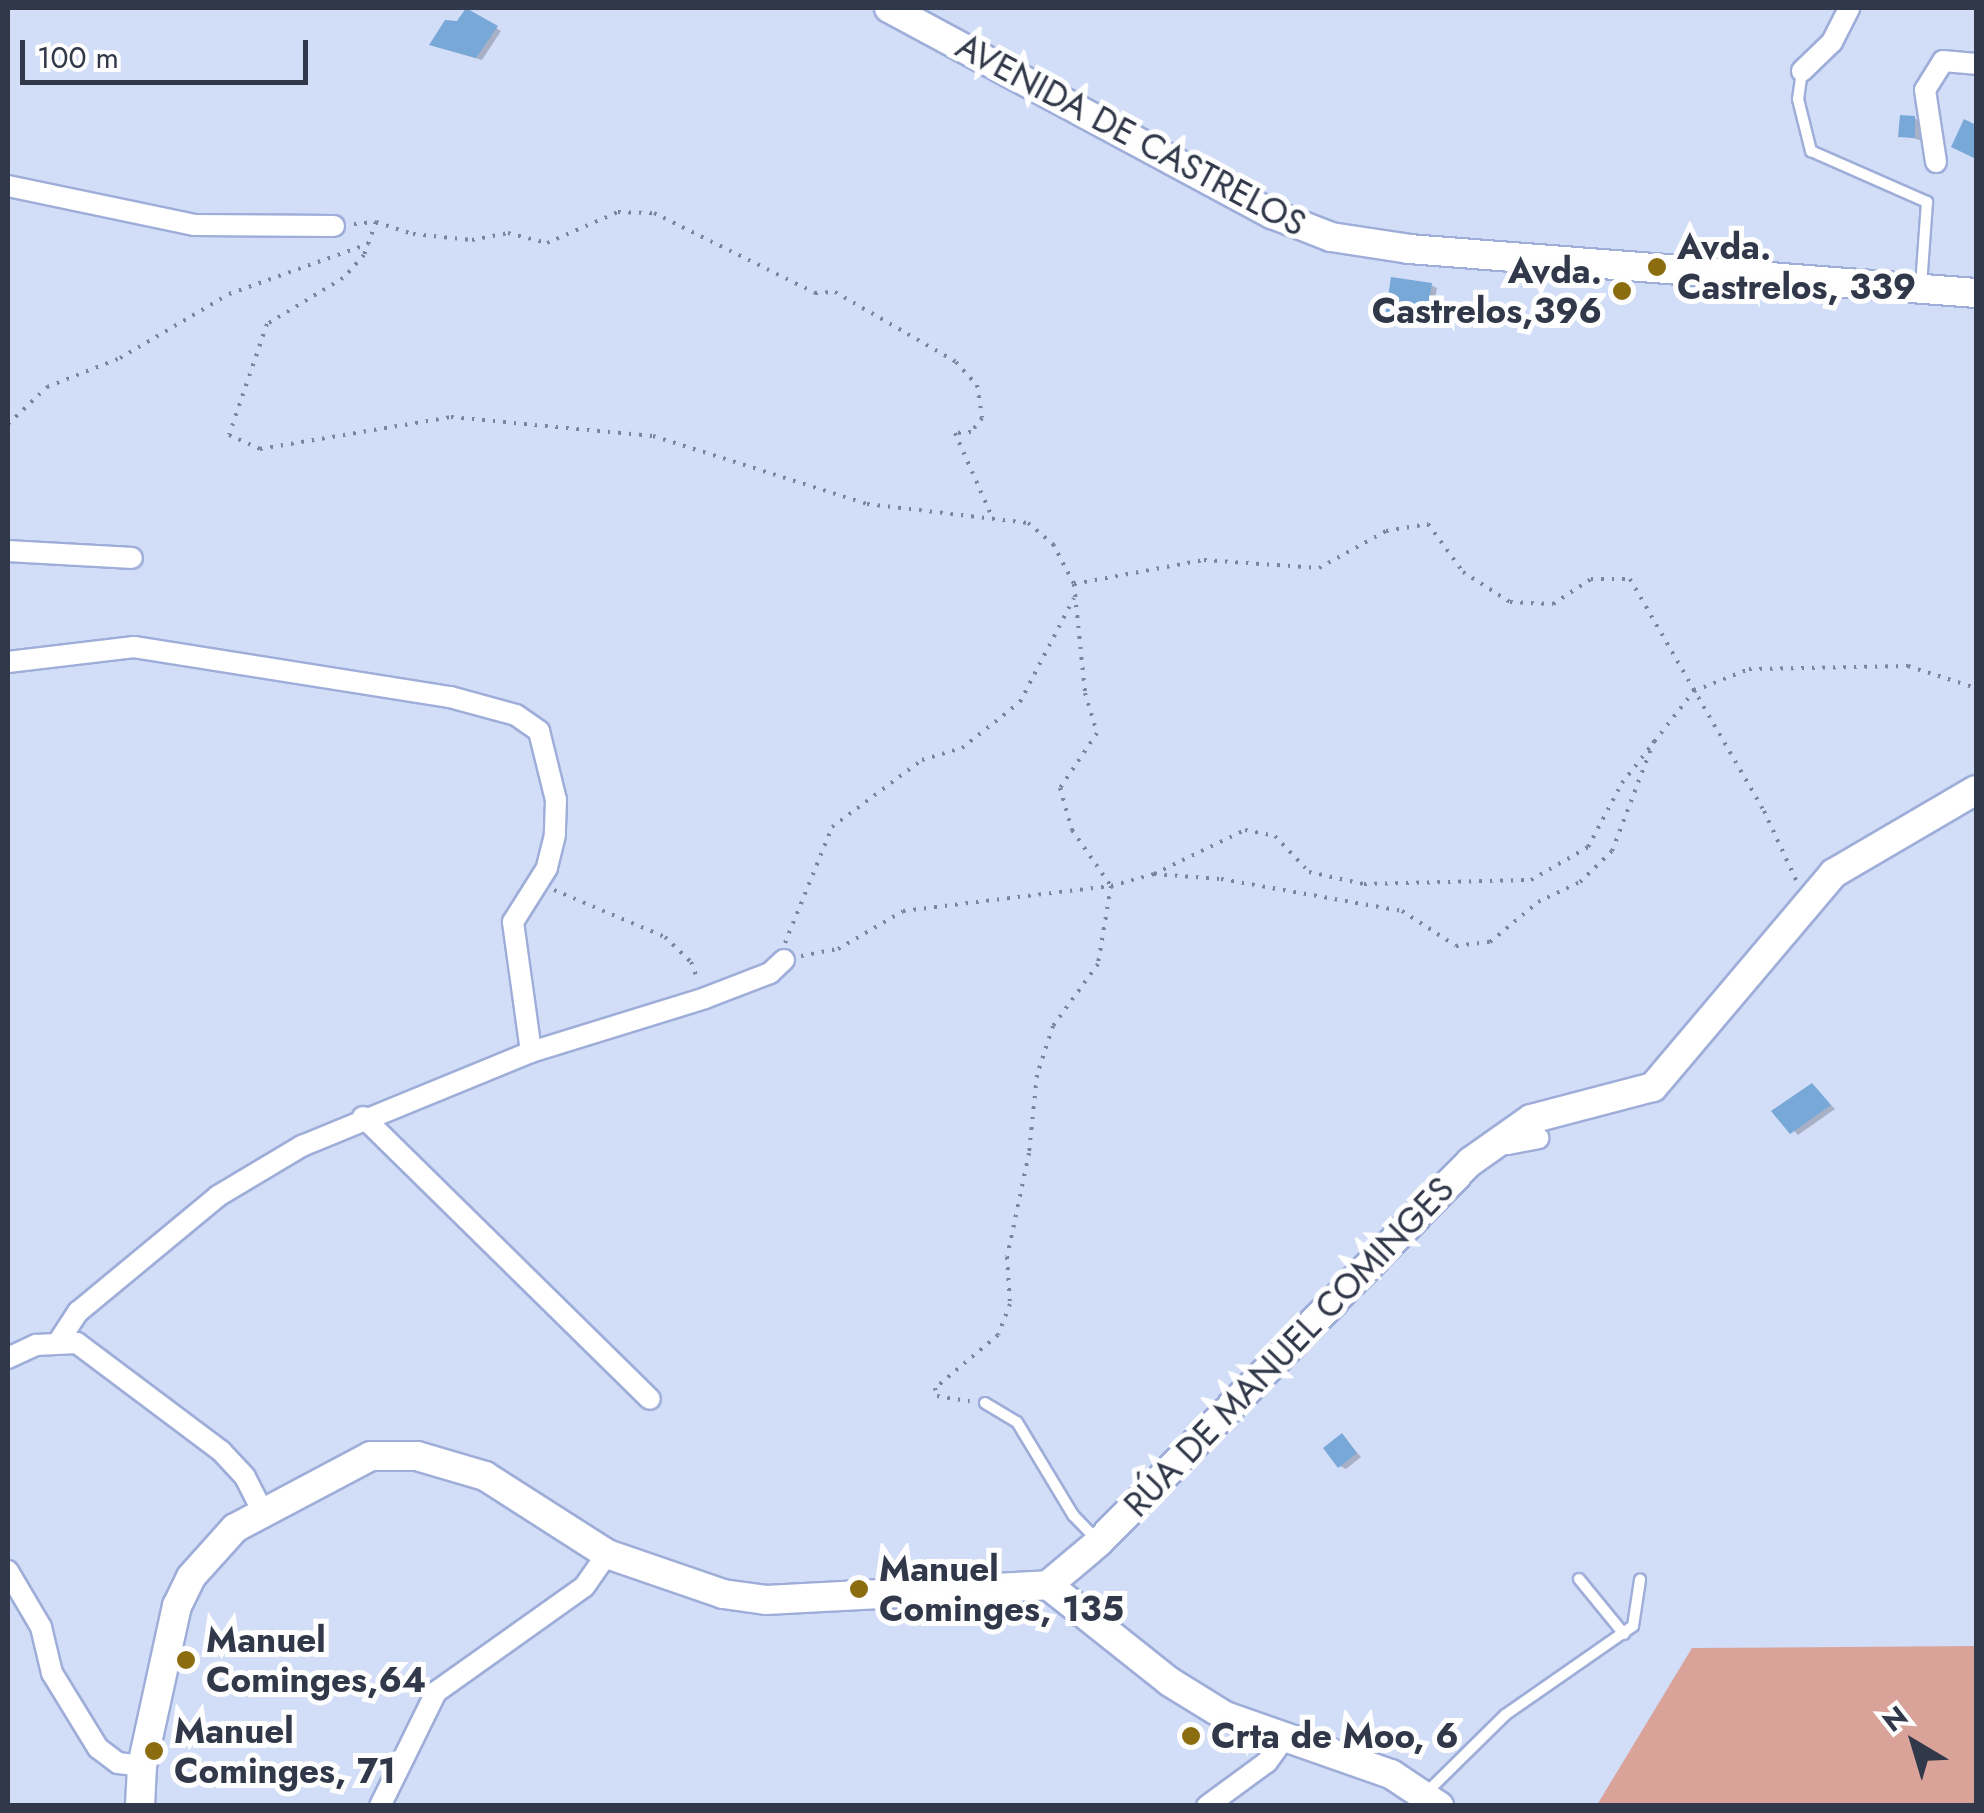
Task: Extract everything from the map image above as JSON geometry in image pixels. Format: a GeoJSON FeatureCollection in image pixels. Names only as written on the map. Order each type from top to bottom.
{"type":"FeatureCollection","features":[{"type":"Feature","properties":{"kind":"street","name":"AVENIDA DE CASTRELOS"},"geometry":{"type":"LineString","coordinates":[[889,8],[1256,206],[1331,237],[1408,249],[1976,293]]}},
{"type":"Feature","properties":{"kind":"street"},"geometry":{"type":"LineString","coordinates":[[1802,71],[1832,42],[1849,8]]}},
{"type":"Feature","properties":{"kind":"street"},"geometry":{"type":"LineString","coordinates":[[1936,162],[1925,90],[1943,61],[1976,64]]}},
{"type":"Feature","properties":{"kind":"street"},"geometry":{"type":"LineString","coordinates":[[8,186],[194,226],[334,226]]}},
{"type":"Feature","properties":{"kind":"street"},"geometry":{"type":"LineString","coordinates":[[8,550],[132,558]]}},
{"type":"Feature","properties":{"kind":"street"},"geometry":{"type":"LineString","coordinates":[[8,662],[134,647],[450,697],[516,715],[538,731],[556,800],[556,835],[539,881],[513,922],[531,1052]]}},
{"type":"Feature","properties":{"kind":"street","name":"RÚA DE MANUEL COMINGES"},"geometry":{"type":"LineString","coordinates":[[1048,1585],[1099,1542],[1502,1137],[1532,1119],[1653,1087],[1809,902],[1866,849],[1976,790]]}},
{"type":"Feature","properties":{"kind":"street"},"geometry":{"type":"LineString","coordinates":[[59,1341],[78,1312],[218,1196],[364,1117],[531,1052],[705,998],[770,973],[784,960]]}},
{"type":"Feature","properties":{"kind":"street"},"geometry":{"type":"LineString","coordinates":[[364,1117],[650,1399]]}},
{"type":"Feature","properties":{"kind":"street"},"geometry":{"type":"LineString","coordinates":[[1502,1137],[1508,1144],[1538,1138]]}},
{"type":"Feature","properties":{"kind":"street"},"geometry":{"type":"LineString","coordinates":[[8,1358],[59,1341],[77,1343],[221,1451],[246,1477],[262,1510]]}},
{"type":"Feature","properties":{"kind":"street"},"geometry":{"type":"LineString","coordinates":[[140,1806],[142,1766],[177,1606],[211,1548],[262,1510],[347,1464],[371,1456],[417,1456],[503,1485],[607,1554],[723,1594],[766,1600],[1048,1585],[1170,1682],[1225,1716],[1284,1740],[1377,1768],[1432,1800]]}},
{"type":"Feature","properties":{"kind":"street"},"geometry":{"type":"LineString","coordinates":[[380,1806],[436,1692],[584,1587],[607,1554]]}},
{"type":"Feature","properties":{"kind":"street"},"geometry":{"type":"LineString","coordinates":[[8,1571],[41,1626],[52,1672],[98,1748],[118,1763],[142,1766]]}},
{"type":"Feature","properties":{"kind":"street"},"geometry":{"type":"LineString","coordinates":[[1207,1806],[1267,1762],[1284,1740]]}},
{"type":"Feature","properties":{"kind":"lane"},"geometry":{"type":"LineString","coordinates":[[1802,71],[1798,99],[1811,151],[1928,202],[1921,288]]}},
{"type":"Feature","properties":{"kind":"lane"},"geometry":{"type":"LineString","coordinates":[[985,1403],[1017,1422],[1073,1514],[1099,1542]]}},
{"type":"Feature","properties":{"kind":"lane"},"geometry":{"type":"LineString","coordinates":[[1579,1579],[1624,1634]]}},
{"type":"Feature","properties":{"kind":"lane"},"geometry":{"type":"LineString","coordinates":[[1432,1800],[1506,1716],[1632,1626],[1640,1580]]}},
{"type":"Feature","properties":{"kind":"path"},"geometry":{"type":"LineString","coordinates":[[334,226],[376,222],[413,234],[472,240],[508,233],[547,243],[618,212],[654,212],[815,293],[834,292],[956,362],[977,384],[982,418],[972,432],[954,432],[992,518]]}},
{"type":"Feature","properties":{"kind":"path"},"geometry":{"type":"LineString","coordinates":[[376,222],[368,244],[343,278],[267,324],[229,435],[260,449],[451,416],[653,436],[867,504],[1028,523],[1053,544],[1074,584],[1084,693],[1097,732],[1060,788],[1072,830],[1111,886],[1098,964],[1053,1026],[1037,1075],[1029,1153],[1007,1257],[1010,1304],[998,1334],[935,1388],[936,1396],[985,1403]]}},
{"type":"Feature","properties":{"kind":"path"},"geometry":{"type":"LineString","coordinates":[[8,424],[48,386],[120,358],[229,294],[368,244]]}},
{"type":"Feature","properties":{"kind":"path"},"geometry":{"type":"LineString","coordinates":[[1074,584],[1204,560],[1319,568],[1386,531],[1428,524],[1463,572],[1510,602],[1552,604],[1591,579],[1630,579],[1809,902]]}},
{"type":"Feature","properties":{"kind":"path"},"geometry":{"type":"LineString","coordinates":[[1075,596],[1020,702],[962,748],[922,760],[832,827],[785,940],[784,960],[838,948],[903,911],[1111,886],[1154,874],[1244,830],[1275,836],[1310,872],[1364,884],[1531,880],[1588,847],[1654,741],[1694,692],[1749,669],[1908,666],[1976,688]]}},
{"type":"Feature","properties":{"kind":"path"},"geometry":{"type":"LineString","coordinates":[[1154,874],[1402,911],[1456,946],[1490,942],[1538,902],[1580,882],[1612,852],[1654,741]]}},
{"type":"Feature","properties":{"kind":"path"},"geometry":{"type":"LineString","coordinates":[[539,881],[665,937],[691,962],[705,998]]}},
{"type":"Feature","properties":{"kind":"shaded area"},"geometry":{"type":"Polygon","coordinates":[[[1976,1646],[1976,1805],[1597,1805],[1692,1648],[1976,1646]]]}},
{"type":"Feature","properties":{"kind":"building"},"geometry":{"type":"Polygon","coordinates":[[[466,8],[498,26],[476,58],[429,45],[445,20],[457,21],[466,8]]]}},
{"type":"Feature","properties":{"kind":"building"},"geometry":{"type":"Polygon","coordinates":[[[1900,115],[1915,116],[1915,138],[1898,137],[1900,115]]]}},
{"type":"Feature","properties":{"kind":"building"},"geometry":{"type":"Polygon","coordinates":[[[1964,119],[1976,125],[1976,159],[1951,147],[1964,119]]]}},
{"type":"Feature","properties":{"kind":"building"},"geometry":{"type":"Polygon","coordinates":[[[1391,277],[1432,283],[1428,308],[1415,306],[1412,321],[1385,317],[1391,277]]]}},
{"type":"Feature","properties":{"kind":"building"},"geometry":{"type":"Polygon","coordinates":[[[1812,1083],[1831,1105],[1790,1134],[1771,1111],[1812,1083]]]}},
{"type":"Feature","properties":{"kind":"building"},"geometry":{"type":"Polygon","coordinates":[[[1342,1433],[1357,1453],[1338,1468],[1323,1448],[1342,1433]]]}},
{"type":"Feature","properties":{"kind":"place","name":"Avda. Castrelos, 339"},"geometry":{"type":"Point","coordinates":[1657,267]}},
{"type":"Feature","properties":{"kind":"place","name":"Avda. Castrelos,396"},"geometry":{"type":"Point","coordinates":[1622,291]}},
{"type":"Feature","properties":{"kind":"place","name":"Manuel Cominges, 135"},"geometry":{"type":"Point","coordinates":[859,1589]}},
{"type":"Feature","properties":{"kind":"place","name":"Manuel Cominges,64"},"geometry":{"type":"Point","coordinates":[186,1660]}},
{"type":"Feature","properties":{"kind":"place","name":"Crta de Moo, 6"},"geometry":{"type":"Point","coordinates":[1191,1736]}},
{"type":"Feature","properties":{"kind":"place","name":"Manuel Cominges, 71"},"geometry":{"type":"Point","coordinates":[154,1751]}}]}
